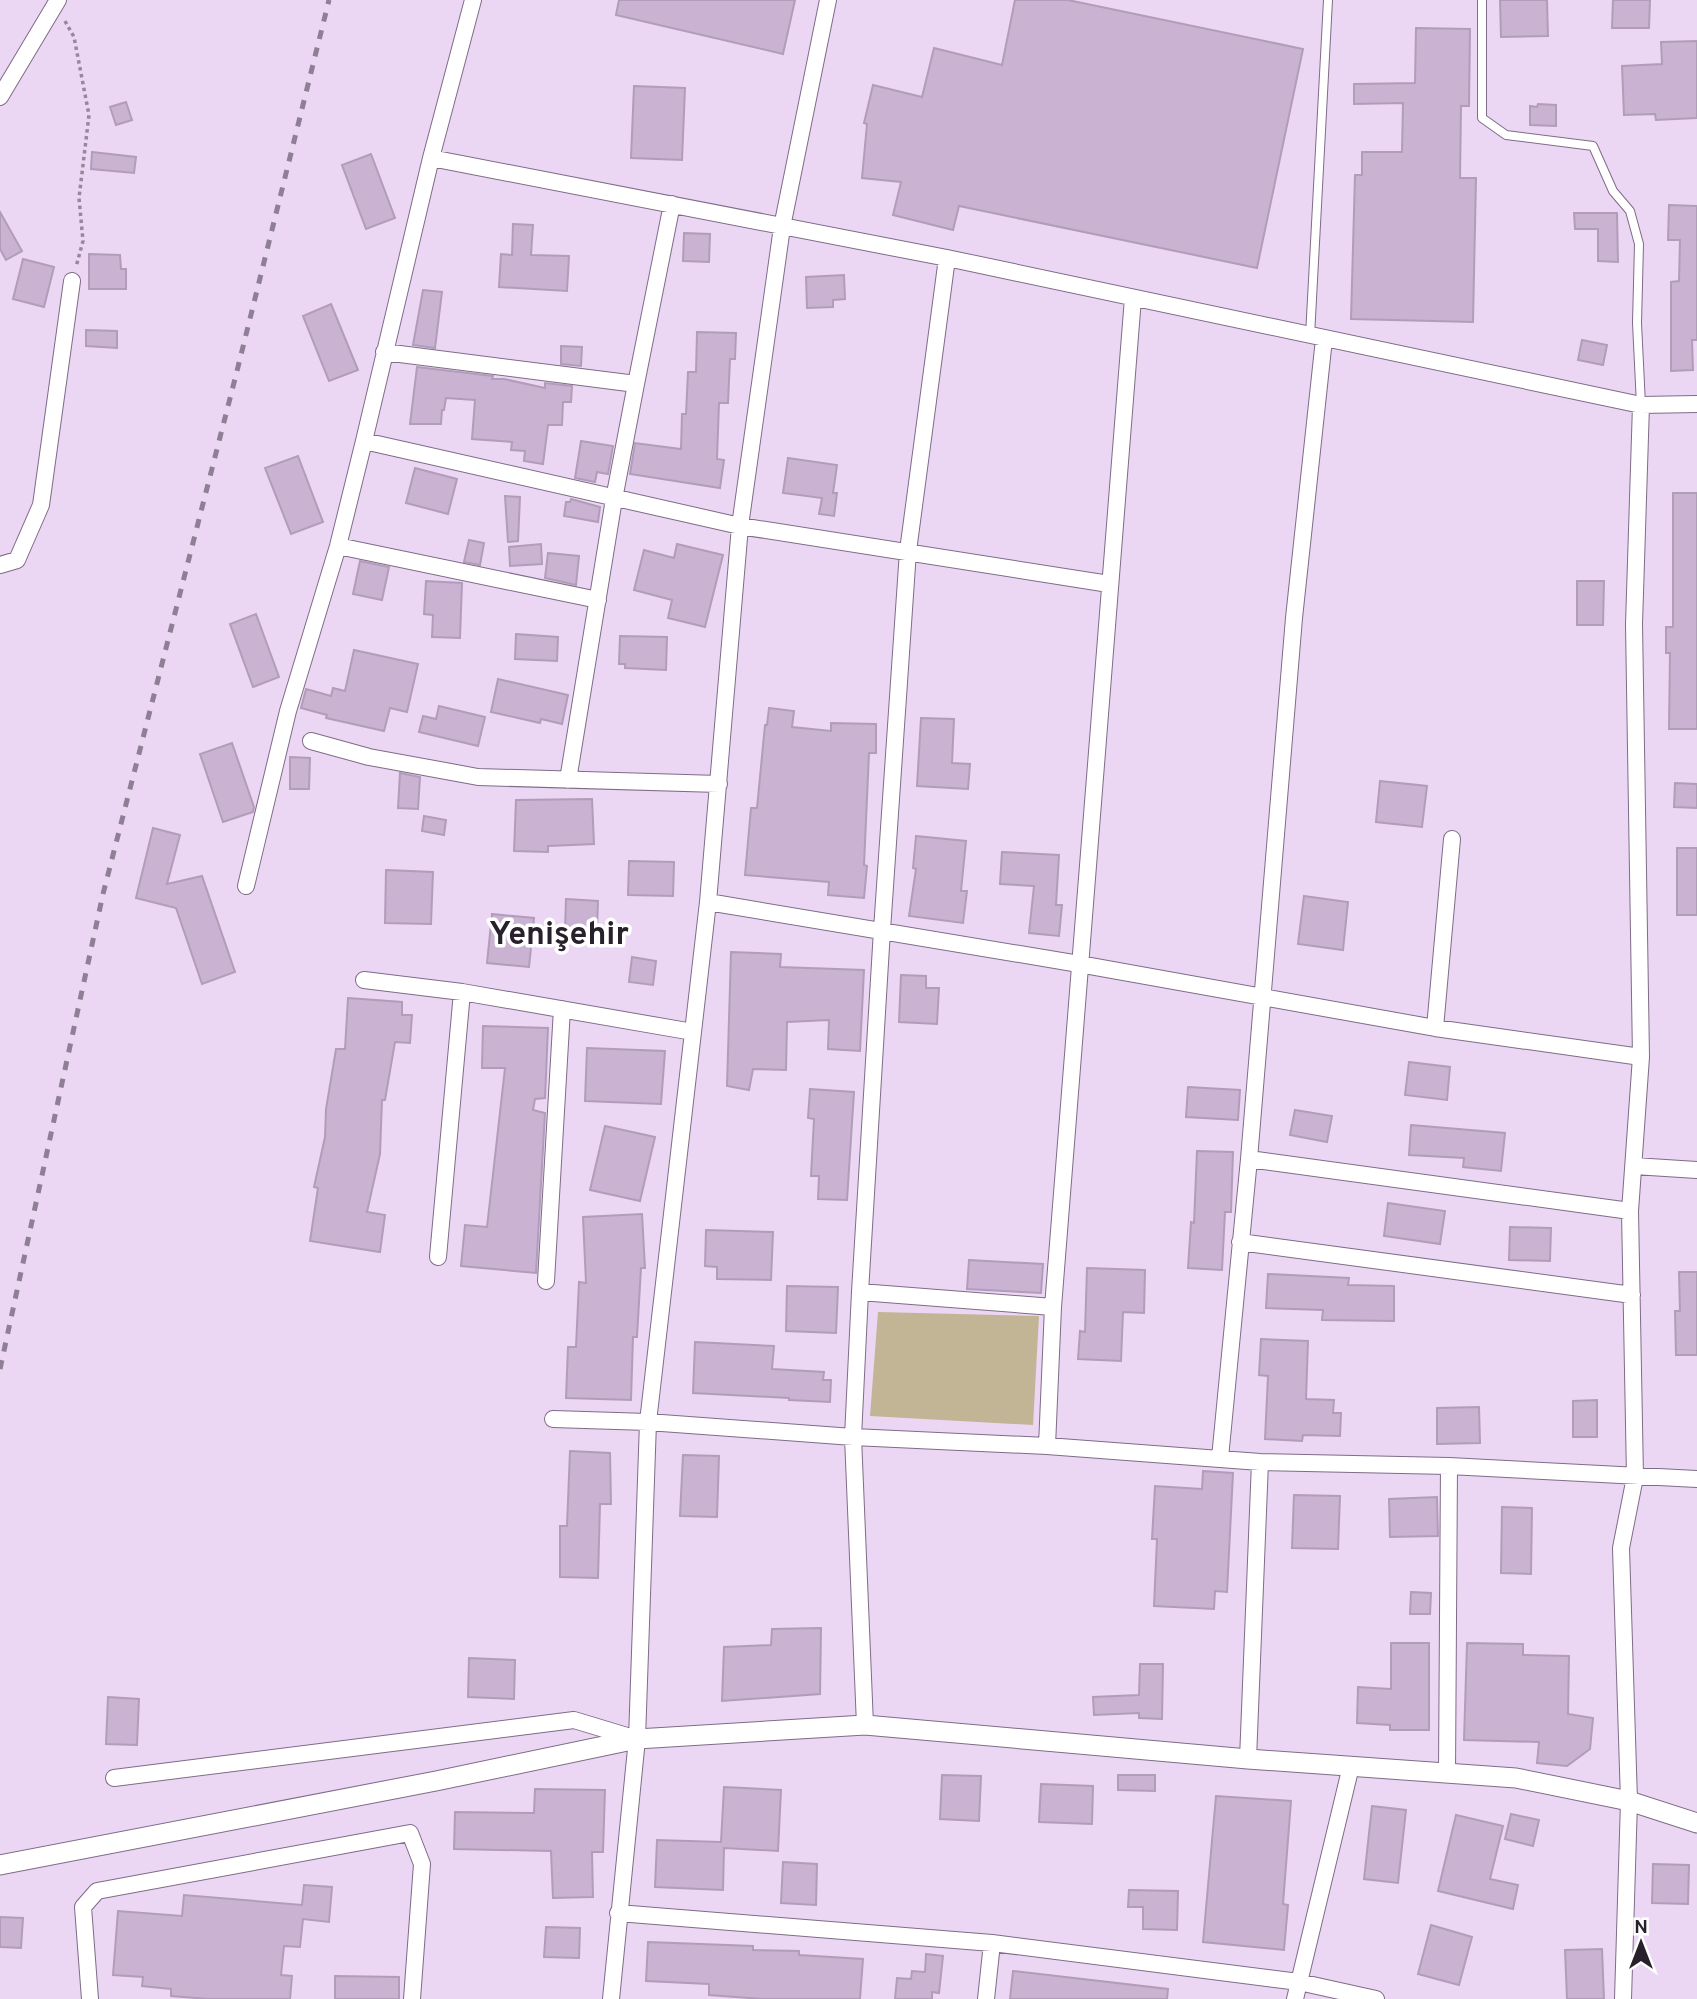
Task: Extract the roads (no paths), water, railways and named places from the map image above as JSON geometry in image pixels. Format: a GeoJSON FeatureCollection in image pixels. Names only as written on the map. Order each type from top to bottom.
{"type":"FeatureCollection","features":[{"type":"Feature","properties":{"kind":"street"},"geometry":{"type":"LineString","coordinates":[[246,886],[288,711],[338,546],[365,441],[431,158],[473,0]]}},
{"type":"Feature","properties":{"kind":"street"},"geometry":{"type":"LineString","coordinates":[[611,1999],[637,1739],[648,1422],[708,902],[740,526],[782,227],[828,0]]}},
{"type":"Feature","properties":{"kind":"street"},"geometry":{"type":"LineString","coordinates":[[0,97],[57,2]]}},
{"type":"Feature","properties":{"kind":"street"},"geometry":{"type":"LineString","coordinates":[[431,158],[947,258],[1641,405],[1697,404]]}},
{"type":"Feature","properties":{"kind":"street"},"geometry":{"type":"LineString","coordinates":[[568,780],[614,499],[672,204]]}},
{"type":"Feature","properties":{"kind":"street"},"geometry":{"type":"LineString","coordinates":[[865,1725],[853,1437],[860,1292],[908,551],[947,258]]}},
{"type":"Feature","properties":{"kind":"street"},"geometry":{"type":"LineString","coordinates":[[0,565],[17,559],[41,505],[72,281]]}},
{"type":"Feature","properties":{"kind":"street"},"geometry":{"type":"LineString","coordinates":[[1047,1446],[1053,1307],[1133,299]]}},
{"type":"Feature","properties":{"kind":"street"},"geometry":{"type":"LineString","coordinates":[[1220,1458],[1263,998],[1317,337]]}},
{"type":"Feature","properties":{"kind":"street"},"geometry":{"type":"LineString","coordinates":[[384,352],[636,384]]}},
{"type":"Feature","properties":{"kind":"street"},"geometry":{"type":"LineString","coordinates":[[1623,1999],[1629,1801],[1621,1549],[1635,1477],[1630,1211],[1641,1056],[1634,624],[1641,405]]}},
{"type":"Feature","properties":{"kind":"street"},"geometry":{"type":"LineString","coordinates":[[365,441],[740,526],[1109,584]]}},
{"type":"Feature","properties":{"kind":"street"},"geometry":{"type":"LineString","coordinates":[[338,546],[598,600]]}},
{"type":"Feature","properties":{"kind":"street"},"geometry":{"type":"LineString","coordinates":[[310,741],[369,757],[478,777],[719,784]]}},
{"type":"Feature","properties":{"kind":"street"},"geometry":{"type":"LineString","coordinates":[[1435,1028],[1452,839]]}},
{"type":"Feature","properties":{"kind":"street"},"geometry":{"type":"LineString","coordinates":[[708,902],[1079,964],[1435,1028],[1641,1056]]}},
{"type":"Feature","properties":{"kind":"street"},"geometry":{"type":"LineString","coordinates":[[364,980],[462,992],[693,1032]]}},
{"type":"Feature","properties":{"kind":"street"},"geometry":{"type":"LineString","coordinates":[[438,1257],[462,992]]}},
{"type":"Feature","properties":{"kind":"street"},"geometry":{"type":"LineString","coordinates":[[546,1281],[562,1009]]}},
{"type":"Feature","properties":{"kind":"street"},"geometry":{"type":"LineString","coordinates":[[1249,1159],[1630,1211]]}},
{"type":"Feature","properties":{"kind":"street"},"geometry":{"type":"LineString","coordinates":[[1634,1166],[1697,1170]]}},
{"type":"Feature","properties":{"kind":"street"},"geometry":{"type":"LineString","coordinates":[[1240,1242],[1632,1295]]}},
{"type":"Feature","properties":{"kind":"street"},"geometry":{"type":"LineString","coordinates":[[860,1292],[1053,1307]]}},
{"type":"Feature","properties":{"kind":"street"},"geometry":{"type":"LineString","coordinates":[[553,1419],[648,1422],[853,1437],[1047,1446],[1260,1462],[1449,1466],[1697,1479]]}},
{"type":"Feature","properties":{"kind":"street"},"geometry":{"type":"LineString","coordinates":[[1248,1759],[1260,1462]]}},
{"type":"Feature","properties":{"kind":"street"},"geometry":{"type":"LineString","coordinates":[[1447,1772],[1449,1466]]}},
{"type":"Feature","properties":{"kind":"street"},"geometry":{"type":"LineString","coordinates":[[114,1778],[575,1720],[637,1739]]}},
{"type":"Feature","properties":{"kind":"street"},"geometry":{"type":"LineString","coordinates":[[0,1865],[436,1781],[637,1739],[865,1725],[1248,1759],[1516,1778],[1629,1801],[1697,1823]]}},
{"type":"Feature","properties":{"kind":"street"},"geometry":{"type":"LineString","coordinates":[[1295,1999],[1350,1766]]}},
{"type":"Feature","properties":{"kind":"street"},"geometry":{"type":"LineString","coordinates":[[90,1999],[83,1907],[97,1891],[410,1833],[422,1864],[412,1999]]}},
{"type":"Feature","properties":{"kind":"street"},"geometry":{"type":"LineString","coordinates":[[618,1913],[992,1943],[1299,1982],[1376,1999]]}},
{"type":"Feature","properties":{"kind":"street"},"geometry":{"type":"LineString","coordinates":[[986,1999],[992,1943]]}},
{"type":"Feature","properties":{"kind":"lane"},"geometry":{"type":"LineString","coordinates":[[1317,337],[1328,0]]}},
{"type":"Feature","properties":{"kind":"lane"},"geometry":{"type":"LineString","coordinates":[[1482,0],[1482,118],[1506,135],[1593,146],[1613,191],[1630,211],[1639,244],[1637,323],[1641,405]]}},
{"type":"Feature","properties":{"kind":"railway"},"geometry":{"type":"LineString","coordinates":[[0,1369],[103,894],[329,0]]}},
{"type":"Feature","properties":{"kind":"district","name":"Yenişehir"},"geometry":{"type":"Point","coordinates":[559,936]}}]}
